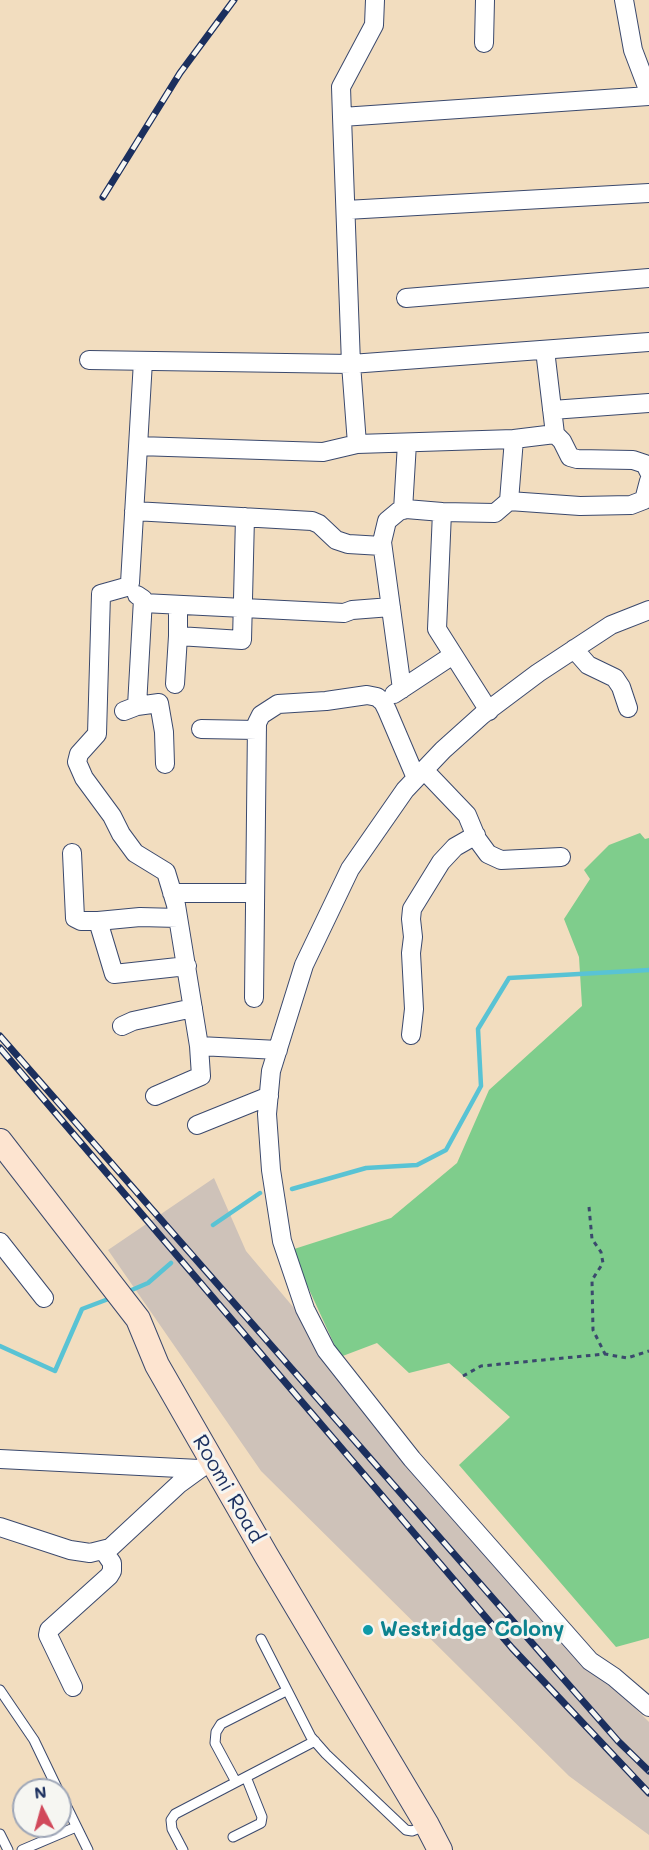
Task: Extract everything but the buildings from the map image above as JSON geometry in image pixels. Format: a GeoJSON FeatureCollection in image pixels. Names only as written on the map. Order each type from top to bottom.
{"type":"FeatureCollection","features":[{"type":"Feature","properties":{"kind":"street"},"geometry":{"type":"LineString","coordinates":[[357,444],[351,364],[341,87],[374,24],[375,0]]}},
{"type":"Feature","properties":{"kind":"street"},"geometry":{"type":"LineString","coordinates":[[484,43],[485,0]]}},
{"type":"Feature","properties":{"kind":"street"},"geometry":{"type":"LineString","coordinates":[[342,117],[649,94],[633,50],[624,0]]}},
{"type":"Feature","properties":{"kind":"street"},"geometry":{"type":"LineString","coordinates":[[346,210],[649,193]]}},
{"type":"Feature","properties":{"kind":"street"},"geometry":{"type":"LineString","coordinates":[[406,298],[649,278]]}},
{"type":"Feature","properties":{"kind":"street"},"geometry":{"type":"LineString","coordinates":[[89,360],[351,364],[649,342]]}},
{"type":"Feature","properties":{"kind":"street"},"geometry":{"type":"LineString","coordinates":[[545,350],[555,434],[562,441],[570,457],[633,460],[645,464],[649,472]]}},
{"type":"Feature","properties":{"kind":"street"},"geometry":{"type":"LineString","coordinates":[[143,361],[130,583],[126,587],[101,594],[98,734],[79,754],[76,762],[84,778],[135,853],[166,872],[178,918],[199,1046],[201,1077],[155,1096]]}},
{"type":"Feature","properties":{"kind":"street"},"geometry":{"type":"LineString","coordinates":[[552,410],[649,403]]}},
{"type":"Feature","properties":{"kind":"street"},"geometry":{"type":"LineString","coordinates":[[138,446],[323,452],[357,444],[514,439],[555,434]]}},
{"type":"Feature","properties":{"kind":"street"},"geometry":{"type":"LineString","coordinates":[[509,501],[514,439]]}},
{"type":"Feature","properties":{"kind":"street"},"geometry":{"type":"LineString","coordinates":[[403,510],[407,442]]}},
{"type":"Feature","properties":{"kind":"street"},"geometry":{"type":"LineString","coordinates":[[402,689],[382,546],[387,521],[403,510],[495,513],[509,501],[579,506],[631,505],[644,500],[649,481]]}},
{"type":"Feature","properties":{"kind":"street"},"geometry":{"type":"LineString","coordinates":[[134,511],[312,521],[319,524],[336,540],[348,544],[382,546]]}},
{"type":"Feature","properties":{"kind":"street"},"geometry":{"type":"LineString","coordinates":[[442,512],[437,629],[489,711]]}},
{"type":"Feature","properties":{"kind":"street"},"geometry":{"type":"LineString","coordinates":[[178,636],[242,640],[245,517]]}},
{"type":"Feature","properties":{"kind":"street"},"geometry":{"type":"LineString","coordinates":[[126,587],[143,599],[131,709],[159,703],[164,732],[165,764]]}},
{"type":"Feature","properties":{"kind":"street"},"geometry":{"type":"LineString","coordinates":[[143,603],[344,613],[352,610],[391,607]]}},
{"type":"Feature","properties":{"kind":"street"},"geometry":{"type":"LineString","coordinates":[[175,684],[178,605]]}},
{"type":"Feature","properties":{"kind":"street"},"geometry":{"type":"LineString","coordinates":[[649,610],[611,625],[538,673],[443,750],[405,790],[350,869],[303,965],[271,1071],[267,1113],[271,1170],[282,1241],[305,1309],[326,1350],[412,1459],[590,1661],[614,1677],[649,1707]]}},
{"type":"Feature","properties":{"kind":"street"},"geometry":{"type":"LineString","coordinates":[[574,649],[588,665],[615,678],[621,687],[628,708]]}},
{"type":"Feature","properties":{"kind":"street"},"geometry":{"type":"LineString","coordinates":[[383,702],[453,655]]}},
{"type":"Feature","properties":{"kind":"street"},"geometry":{"type":"LineString","coordinates":[[254,998],[257,723],[261,715],[278,704],[326,701],[367,695],[377,697],[383,702],[420,774],[467,815],[482,849],[501,860],[561,857]]}},
{"type":"Feature","properties":{"kind":"street"},"geometry":{"type":"LineString","coordinates":[[201,729],[257,730]]}},
{"type":"Feature","properties":{"kind":"street"},"geometry":{"type":"LineString","coordinates":[[411,1035],[414,1009],[411,952],[412,909],[441,862],[455,847],[476,835]]}},
{"type":"Feature","properties":{"kind":"street"},"geometry":{"type":"LineString","coordinates":[[72,854],[75,918],[81,921],[98,921],[140,917],[178,918]]}},
{"type":"Feature","properties":{"kind":"street"},"geometry":{"type":"LineString","coordinates":[[172,893],[255,893]]}},
{"type":"Feature","properties":{"kind":"street"},"geometry":{"type":"LineString","coordinates":[[98,921],[114,974],[187,966]]}},
{"type":"Feature","properties":{"kind":"street"},"geometry":{"type":"LineString","coordinates":[[122,1026],[133,1021],[193,1008]]}},
{"type":"Feature","properties":{"kind":"street"},"geometry":{"type":"LineString","coordinates":[[199,1046],[278,1050]]}},
{"type":"Feature","properties":{"kind":"street"},"geometry":{"type":"LineString","coordinates":[[197,1125],[269,1096]]}},
{"type":"Feature","properties":{"kind":"street","name":"Roomi Road"},"geometry":{"type":"LineString","coordinates":[[0,1141],[138,1319],[206,1464],[266,1555],[440,1850]]}},
{"type":"Feature","properties":{"kind":"street"},"geometry":{"type":"LineString","coordinates":[[0,1242],[44,1298]]}},
{"type":"Feature","properties":{"kind":"street"},"geometry":{"type":"LineString","coordinates":[[0,1459],[206,1464]]}},
{"type":"Feature","properties":{"kind":"street"},"geometry":{"type":"LineString","coordinates":[[0,1527],[70,1550],[90,1553],[104,1550],[110,1548],[179,1484],[206,1464]]}},
{"type":"Feature","properties":{"kind":"street"},"geometry":{"type":"LineString","coordinates":[[73,1687],[48,1635],[49,1630],[109,1576],[112,1563],[104,1550]]}},
{"type":"Feature","properties":{"kind":"lane"},"geometry":{"type":"LineString","coordinates":[[261,1639],[286,1691],[315,1741],[326,1754],[406,1830],[427,1825]]}},
{"type":"Feature","properties":{"kind":"lane"},"geometry":{"type":"LineString","coordinates":[[0,1690],[34,1740],[52,1778]]}},
{"type":"Feature","properties":{"kind":"lane"},"geometry":{"type":"LineString","coordinates":[[236,1782],[215,1743],[216,1732],[221,1724],[286,1691]]}},
{"type":"Feature","properties":{"kind":"lane"},"geometry":{"type":"LineString","coordinates":[[183,1850],[172,1829],[171,1820],[175,1814],[315,1741]]}},
{"type":"Feature","properties":{"kind":"lane"},"geometry":{"type":"LineString","coordinates":[[233,1837],[261,1823],[262,1817],[246,1777]]}},
{"type":"Feature","properties":{"kind":"lane"},"geometry":{"type":"LineString","coordinates":[[72,1819],[88,1850]]}},
{"type":"Feature","properties":{"kind":"lane"},"geometry":{"type":"LineString","coordinates":[[22,1850],[76,1827]]}},
{"type":"Feature","properties":{"kind":"lane"},"geometry":{"type":"LineString","coordinates":[[0,1834],[8,1850]]}},
{"type":"Feature","properties":{"kind":"path"},"geometry":{"type":"LineString","coordinates":[[589,1207],[592,1239],[601,1252],[603,1263],[592,1280],[593,1330],[606,1354]]}},
{"type":"Feature","properties":{"kind":"path"},"geometry":{"type":"LineString","coordinates":[[463,1376],[481,1366],[606,1354],[627,1358],[649,1351]]}},
{"type":"Feature","properties":{"kind":"shaded area"},"geometry":{"type":"Polygon","coordinates":[[[214,1178],[246,1251],[609,1682],[649,1722],[649,1835],[569,1776],[261,1471],[108,1250],[214,1178]]]}},
{"type":"Feature","properties":{"kind":"green space"},"geometry":{"type":"Polygon","coordinates":[[[640,833],[645,839],[649,838],[649,1638],[616,1647],[459,1465],[510,1417],[449,1363],[409,1373],[377,1343],[340,1357],[291,1250],[391,1218],[457,1163],[489,1090],[582,1006],[579,957],[564,919],[590,879],[584,870],[609,845],[640,833]]]}},
{"type":"Feature","properties":{"kind":"waterway"},"geometry":{"type":"LineString","coordinates":[[292,1189],[366,1168],[417,1165],[446,1150],[481,1086],[478,1029],[509,978],[649,970]]}},
{"type":"Feature","properties":{"kind":"waterway"},"geometry":{"type":"LineString","coordinates":[[213,1225],[260,1193]]}},
{"type":"Feature","properties":{"kind":"waterway"},"geometry":{"type":"LineString","coordinates":[[127,1292],[148,1283],[171,1263]]}},
{"type":"Feature","properties":{"kind":"waterway"},"geometry":{"type":"LineString","coordinates":[[0,1346],[55,1371],[82,1309],[111,1298]]}},
{"type":"Feature","properties":{"kind":"railway"},"geometry":{"type":"LineString","coordinates":[[103,197],[180,73],[234,0]]}},
{"type":"Feature","properties":{"kind":"railway"},"geometry":{"type":"LineString","coordinates":[[0,1036],[618,1741],[649,1771]]}},
{"type":"Feature","properties":{"kind":"railway"},"geometry":{"type":"LineString","coordinates":[[0,1048],[512,1648],[649,1793]]}},
{"type":"Feature","properties":{"kind":"place","name":"Westridge Colony"},"geometry":{"type":"Point","coordinates":[368,1630]}}]}
